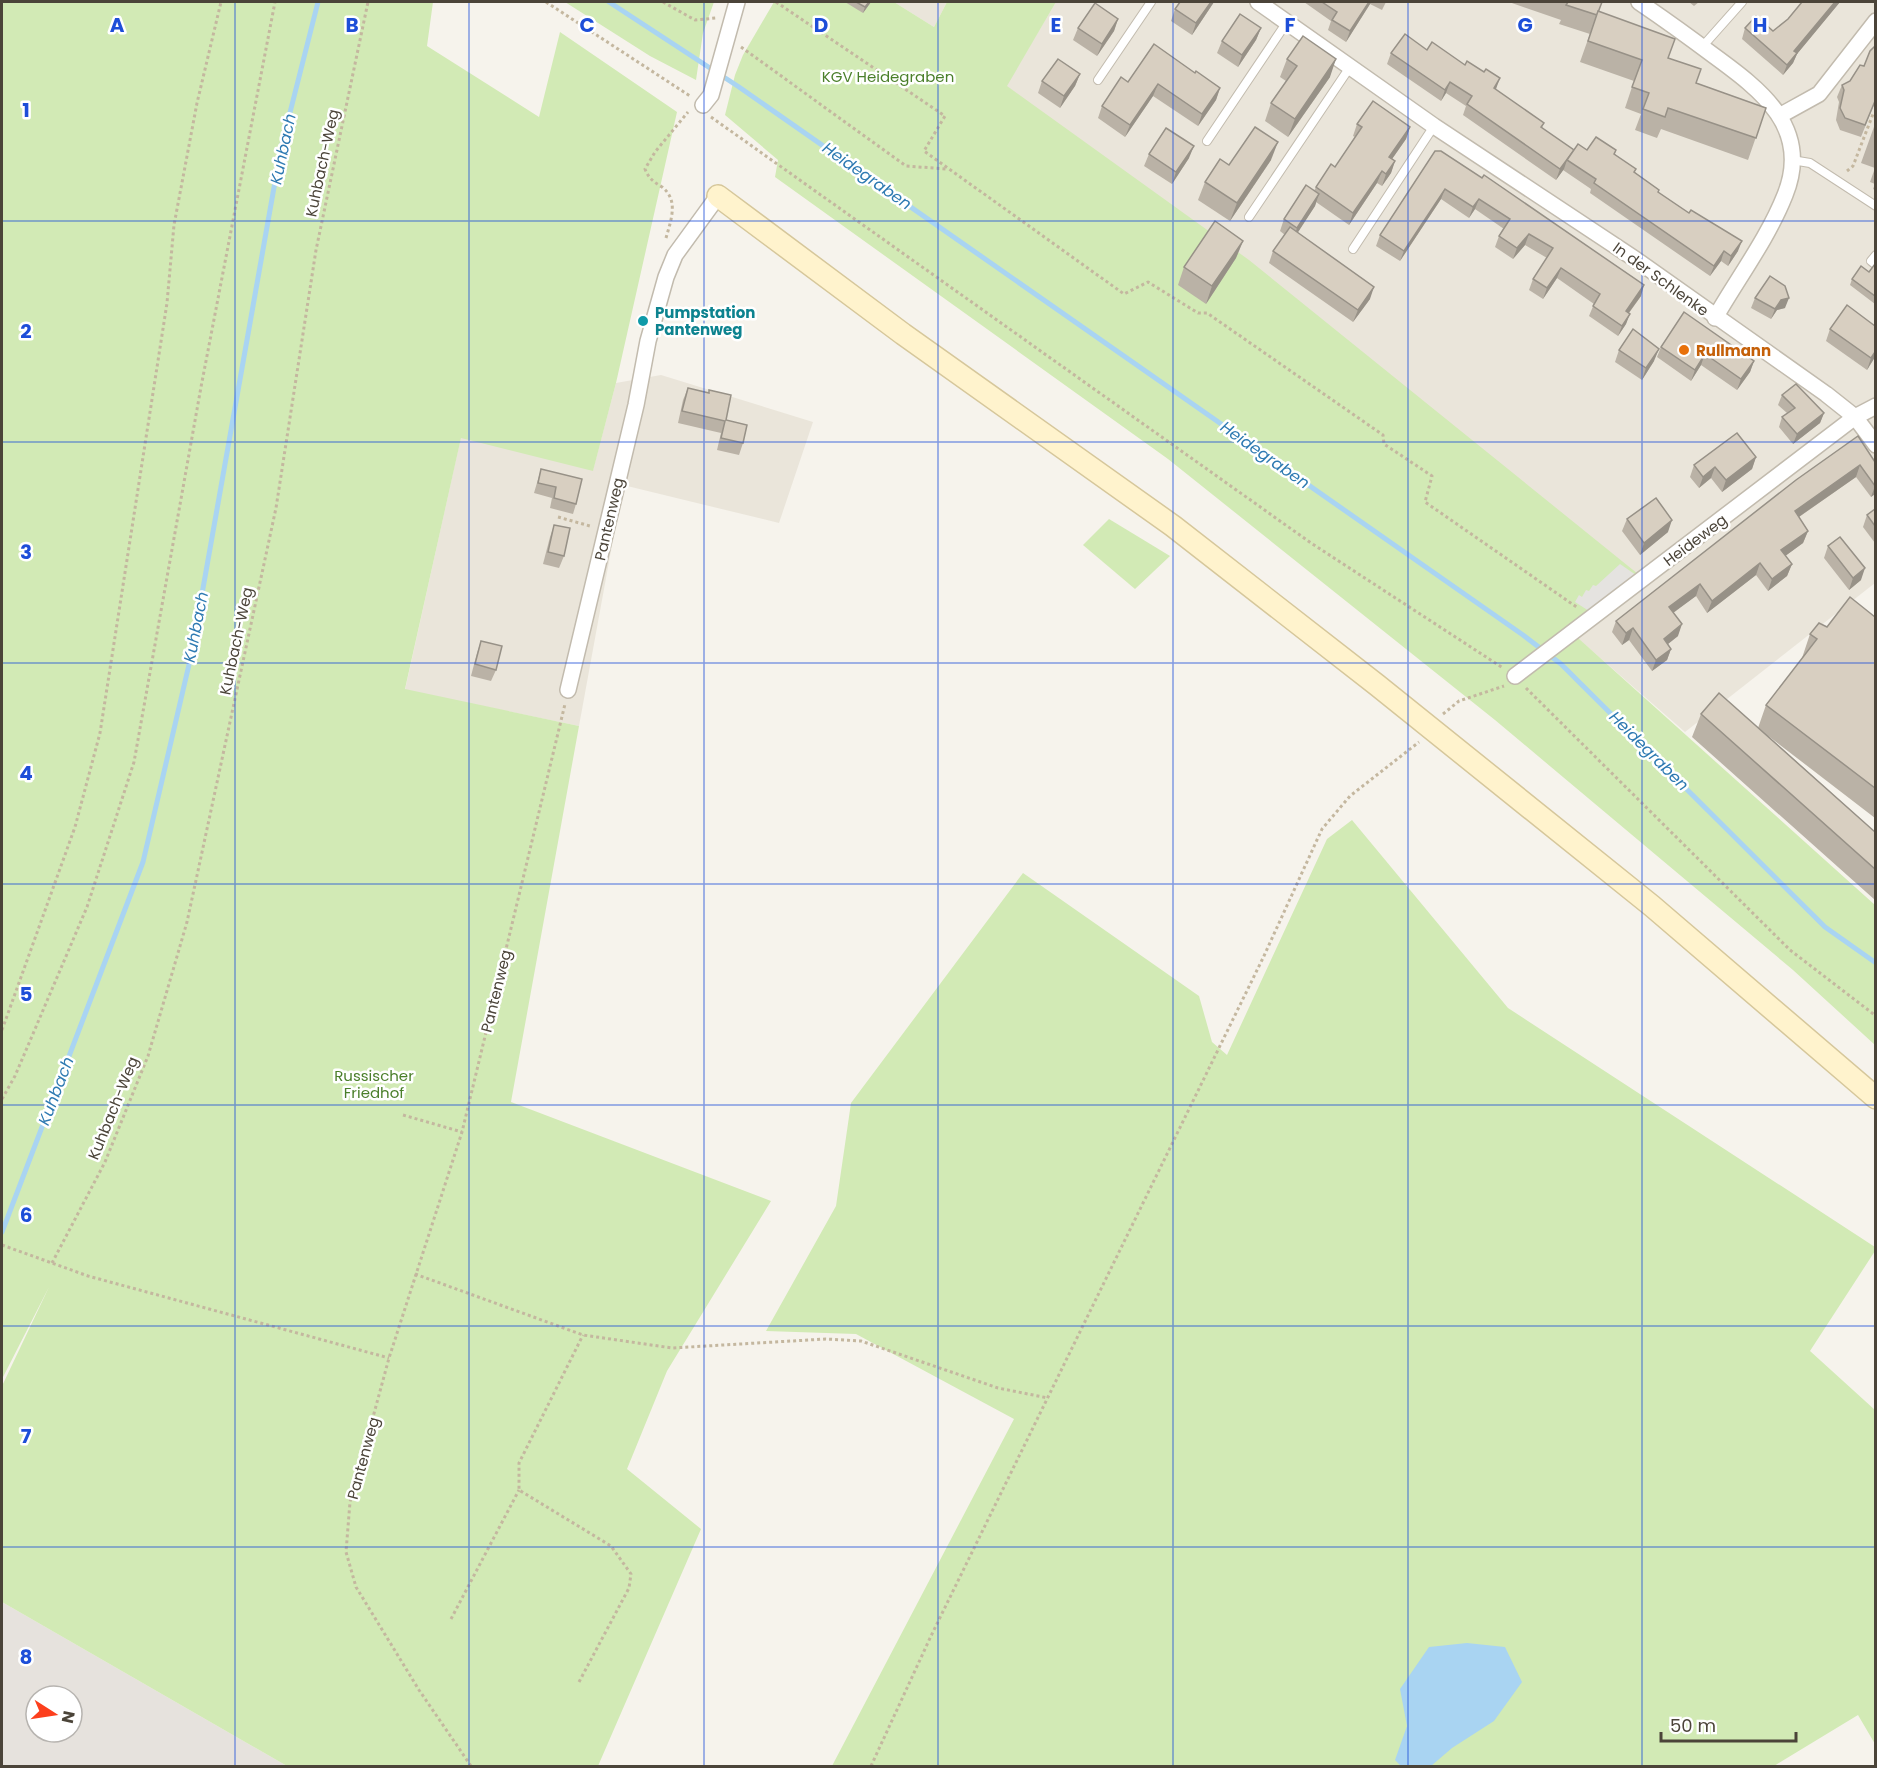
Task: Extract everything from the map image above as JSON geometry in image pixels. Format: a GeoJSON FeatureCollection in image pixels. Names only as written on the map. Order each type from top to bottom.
{"type":"FeatureCollection","features":[{"type":"Feature","properties":{"kind":"main road"},"geometry":{"type":"LineString","coordinates":[[718,196],[903,334],[1173,526],[1432,727],[1652,906],[1875,1098]]}},
{"type":"Feature","properties":{"kind":"street"},"geometry":{"type":"LineString","coordinates":[[703,105],[713,88],[737,2]]}},
{"type":"Feature","properties":{"kind":"street","name":"In der Schlenke"},"geometry":{"type":"LineString","coordinates":[[1258,2],[1434,126],[1635,259],[1715,318],[1826,394],[1855,417],[1875,445]]}},
{"type":"Feature","properties":{"kind":"street"},"geometry":{"type":"LineString","coordinates":[[1639,2],[1756,86],[1781,115],[1790,145],[1792,160],[1786,193],[1715,318]]}},
{"type":"Feature","properties":{"kind":"street"},"geometry":{"type":"LineString","coordinates":[[1781,115],[1819,94],[1875,21]]}},
{"type":"Feature","properties":{"kind":"street","name":"Pantenweg"},"geometry":{"type":"LineString","coordinates":[[568,690],[636,405],[648,341],[666,277],[675,255],[718,196]]}},
{"type":"Feature","properties":{"kind":"street","name":"Heideweg"},"geometry":{"type":"LineString","coordinates":[[1515,676],[1855,417],[1875,406]]}},
{"type":"Feature","properties":{"kind":"lane"},"geometry":{"type":"LineString","coordinates":[[1098,80],[1150,2]]}},
{"type":"Feature","properties":{"kind":"lane"},"geometry":{"type":"LineString","coordinates":[[1702,47],[1742,2]]}},
{"type":"Feature","properties":{"kind":"lane"},"geometry":{"type":"LineString","coordinates":[[1207,141],[1287,22]]}},
{"type":"Feature","properties":{"kind":"lane"},"geometry":{"type":"LineString","coordinates":[[1249,217],[1350,67]]}},
{"type":"Feature","properties":{"kind":"lane"},"geometry":{"type":"LineString","coordinates":[[1353,249],[1434,126]]}},
{"type":"Feature","properties":{"kind":"lane"},"geometry":{"type":"LineString","coordinates":[[1792,160],[1810,163],[1875,206]]}},
{"type":"Feature","properties":{"kind":"lane"},"geometry":{"type":"LineString","coordinates":[[1875,255],[1871,261],[1875,265]]}},
{"type":"Feature","properties":{"kind":"path"},"geometry":{"type":"LineString","coordinates":[[2,1030],[75,827],[100,732],[167,303],[174,225],[197,103],[222,2]]}},
{"type":"Feature","properties":{"kind":"path"},"geometry":{"type":"LineString","coordinates":[[2,1099],[15,1076],[87,907],[134,762],[201,387],[275,2]]}},
{"type":"Feature","properties":{"kind":"path","name":"Kuhbach-Weg"},"geometry":{"type":"LineString","coordinates":[[52,1263],[105,1162],[140,1077],[188,922],[276,508],[316,250],[368,2]]}},
{"type":"Feature","properties":{"kind":"path"},"geometry":{"type":"LineString","coordinates":[[546,2],[703,105],[712,120],[1311,543],[1515,676],[1790,950],[1875,1016]]}},
{"type":"Feature","properties":{"kind":"path"},"geometry":{"type":"LineString","coordinates":[[663,2],[695,20],[729,25],[742,48],[906,166],[949,169]]}},
{"type":"Feature","properties":{"kind":"path"},"geometry":{"type":"LineString","coordinates":[[776,2],[945,116],[924,151],[1124,294],[1149,282],[1198,313],[1207,313],[1383,435],[1384,444],[1432,476],[1425,502],[1592,618]]}},
{"type":"Feature","properties":{"kind":"path"},"geometry":{"type":"LineString","coordinates":[[664,246],[674,203],[668,192],[649,178],[645,169],[655,152],[689,111],[703,105]]}},
{"type":"Feature","properties":{"kind":"path"},"geometry":{"type":"LineString","coordinates":[[1836,179],[1853,166],[1873,114],[1875,115]]}},
{"type":"Feature","properties":{"kind":"path"},"geometry":{"type":"LineString","coordinates":[[558,517],[606,530]]}},
{"type":"Feature","properties":{"kind":"path"},"geometry":{"type":"LineString","coordinates":[[871,1767],[931,1636],[1263,958],[1322,829],[1350,796],[1414,747],[1447,710],[1459,701],[1503,687],[1515,676]]}},
{"type":"Feature","properties":{"kind":"path","name":"Pantenweg"},"geometry":{"type":"LineString","coordinates":[[471,1767],[419,1690],[356,1587],[346,1552],[350,1502],[389,1358],[462,1132],[568,690]]}},
{"type":"Feature","properties":{"kind":"path"},"geometry":{"type":"LineString","coordinates":[[403,1115],[462,1132]]}},
{"type":"Feature","properties":{"kind":"path"},"geometry":{"type":"LineString","coordinates":[[2,1245],[99,1279],[389,1358]]}},
{"type":"Feature","properties":{"kind":"path"},"geometry":{"type":"LineString","coordinates":[[415,1274],[583,1335],[672,1348],[826,1339],[861,1341],[998,1388],[1048,1398]]}},
{"type":"Feature","properties":{"kind":"path"},"geometry":{"type":"LineString","coordinates":[[451,1619],[519,1490],[519,1463],[583,1335]]}},
{"type":"Feature","properties":{"kind":"path"},"geometry":{"type":"LineString","coordinates":[[519,1490],[611,1546],[631,1574],[629,1588],[579,1682]]}},
{"type":"Feature","properties":{"kind":"shaded area"},"geometry":{"type":"Polygon","coordinates":[[[894,2],[947,2],[934,27],[894,2]]]}},
{"type":"Feature","properties":{"kind":"shaded area"},"geometry":{"type":"Polygon","coordinates":[[[1056,2],[1875,2],[1875,583],[1685,732],[1567,629],[1006,86],[1056,2]]]}},
{"type":"Feature","properties":{"kind":"shaded area"},"geometry":{"type":"Polygon","coordinates":[[[661,375],[813,422],[779,523],[623,485],[579,726],[405,690],[461,437],[593,470],[616,383],[661,375]]]}},
{"type":"Feature","properties":{"kind":"shaded area"},"geometry":{"type":"Polygon","coordinates":[[[1620,564],[1636,575],[1589,611],[1575,602],[1579,595],[1582,597],[1586,590],[1589,591],[1593,585],[1596,586],[1620,564]]]}},
{"type":"Feature","properties":{"kind":"shaded area"},"geometry":{"type":"Polygon","coordinates":[[[2,1602],[287,1766],[2,1766],[2,1602]]]}},
{"type":"Feature","properties":{"kind":"green space","name":"Russischer Friedhof"},"geometry":{"type":"Polygon","coordinates":[[[2,2],[433,2],[427,46],[539,117],[560,32],[677,112],[616,383],[593,471],[461,438],[405,689],[579,726],[511,1102],[771,1201],[667,1371],[627,1469],[701,1529],[598,1766],[287,1766],[2,1602],[2,1386],[49,1287],[2,1379],[2,2]]]}},
{"type":"Feature","properties":{"kind":"green space"},"geometry":{"type":"Polygon","coordinates":[[[565,2],[714,2],[703,33],[696,80],[650,56],[565,2]]]}},
{"type":"Feature","properties":{"kind":"green space","name":"KGV Heidegraben"},"geometry":{"type":"Polygon","coordinates":[[[774,2],[894,2],[934,27],[947,2],[1056,2],[1007,86],[1249,260],[1638,574],[1568,629],[1875,905],[1875,1045],[1793,970],[1495,720],[1168,459],[775,177],[778,160],[725,115],[735,75],[743,55],[774,2]]]}},
{"type":"Feature","properties":{"kind":"green space"},"geometry":{"type":"Polygon","coordinates":[[[1109,519],[1170,556],[1135,589],[1083,545],[1109,519]]]}},
{"type":"Feature","properties":{"kind":"green space"},"geometry":{"type":"Polygon","coordinates":[[[1352,820],[1508,1008],[1875,1247],[1875,1251],[1810,1351],[1875,1410],[1875,1744],[1858,1715],[1774,1766],[832,1766],[1014,1419],[856,1334],[766,1331],[836,1206],[851,1103],[1023,873],[1199,996],[1212,1042],[1227,1055],[1327,839],[1352,820]]]}},
{"type":"Feature","properties":{"kind":"water"},"geometry":{"type":"Polygon","coordinates":[[[1467,1643],[1505,1647],[1522,1682],[1494,1721],[1452,1748],[1431,1766],[1401,1766],[1395,1760],[1407,1726],[1400,1689],[1429,1647],[1467,1643]]]}},
{"type":"Feature","properties":{"kind":"building"},"geometry":{"type":"Polygon","coordinates":[[[856,2],[869,2],[865,7],[856,2]]]}},
{"type":"Feature","properties":{"kind":"building"},"geometry":{"type":"Polygon","coordinates":[[[1180,2],[1211,2],[1196,23],[1175,9],[1180,2]]]}},
{"type":"Feature","properties":{"kind":"building"},"geometry":{"type":"Polygon","coordinates":[[[1322,2],[1369,2],[1350,31],[1332,20],[1337,12],[1322,2]]]}},
{"type":"Feature","properties":{"kind":"building"},"geometry":{"type":"Polygon","coordinates":[[[1568,2],[1602,2],[1597,15],[1566,5],[1568,2]]]}},
{"type":"Feature","properties":{"kind":"building"},"geometry":{"type":"Polygon","coordinates":[[[1802,2],[1835,2],[1794,51],[1797,53],[1787,65],[1745,28],[1756,16],[1773,31],[1788,19],[1802,2]]]}},
{"type":"Feature","properties":{"kind":"building"},"geometry":{"type":"Polygon","coordinates":[[[1095,3],[1118,19],[1102,44],[1078,28],[1095,3]]]}},
{"type":"Feature","properties":{"kind":"building"},"geometry":{"type":"Polygon","coordinates":[[[1598,11],[1675,39],[1668,58],[1701,69],[1696,83],[1766,108],[1756,138],[1668,108],[1665,117],[1643,109],[1649,93],[1632,87],[1642,60],[1588,41],[1598,11]]]}},
{"type":"Feature","properties":{"kind":"building"},"geometry":{"type":"Polygon","coordinates":[[[1240,14],[1261,28],[1242,55],[1222,41],[1240,14]]]}},
{"type":"Feature","properties":{"kind":"building"},"geometry":{"type":"Polygon","coordinates":[[[1405,34],[1427,50],[1432,42],[1465,65],[1467,61],[1484,72],[1486,69],[1500,78],[1494,88],[1544,123],[1541,127],[1574,150],[1560,169],[1467,104],[1472,96],[1450,82],[1445,90],[1391,53],[1405,34]]]}},
{"type":"Feature","properties":{"kind":"building"},"geometry":{"type":"Polygon","coordinates":[[[1303,36],[1336,59],[1295,119],[1271,103],[1297,66],[1287,59],[1303,36]]]}},
{"type":"Feature","properties":{"kind":"building"},"geometry":{"type":"Polygon","coordinates":[[[1154,44],[1220,88],[1202,114],[1158,84],[1130,125],[1102,106],[1121,77],[1128,82],[1154,44]]]}},
{"type":"Feature","properties":{"kind":"building"},"geometry":{"type":"Polygon","coordinates":[[[1875,46],[1875,101],[1865,125],[1845,118],[1840,108],[1844,90],[1842,85],[1850,81],[1860,65],[1864,66],[1870,51],[1875,46]]]}},
{"type":"Feature","properties":{"kind":"building"},"geometry":{"type":"Polygon","coordinates":[[[1058,59],[1080,74],[1064,96],[1042,81],[1058,59]]]}},
{"type":"Feature","properties":{"kind":"building"},"geometry":{"type":"Polygon","coordinates":[[[1373,101],[1410,127],[1389,157],[1395,161],[1386,174],[1382,171],[1353,213],[1316,187],[1331,164],[1335,167],[1362,127],[1357,124],[1373,101]]]}},
{"type":"Feature","properties":{"kind":"building"},"geometry":{"type":"Polygon","coordinates":[[[1255,127],[1278,142],[1237,203],[1205,182],[1220,159],[1229,165],[1255,127]]]}},
{"type":"Feature","properties":{"kind":"building"},"geometry":{"type":"Polygon","coordinates":[[[1166,128],[1194,146],[1176,172],[1149,154],[1166,128]]]}},
{"type":"Feature","properties":{"kind":"building"},"geometry":{"type":"Polygon","coordinates":[[[1596,137],[1616,150],[1614,154],[1636,169],[1634,172],[1659,190],[1658,192],[1689,213],[1691,210],[1742,241],[1731,256],[1724,251],[1714,266],[1594,183],[1596,179],[1567,160],[1578,144],[1587,150],[1596,137]]]}},
{"type":"Feature","properties":{"kind":"building"},"geometry":{"type":"Polygon","coordinates":[[[1435,151],[1441,151],[1482,178],[1484,175],[1644,285],[1626,311],[1630,314],[1622,326],[1593,306],[1600,294],[1561,268],[1547,288],[1533,279],[1553,248],[1529,234],[1517,248],[1499,236],[1510,219],[1479,199],[1473,207],[1445,189],[1404,251],[1380,235],[1435,151]]]}},
{"type":"Feature","properties":{"kind":"building"},"geometry":{"type":"Polygon","coordinates":[[[1306,185],[1319,194],[1297,228],[1284,219],[1306,185]]]}},
{"type":"Feature","properties":{"kind":"building"},"geometry":{"type":"Polygon","coordinates":[[[1215,221],[1243,241],[1212,286],[1184,267],[1215,221]]]}},
{"type":"Feature","properties":{"kind":"building"},"geometry":{"type":"Polygon","coordinates":[[[1290,227],[1374,287],[1358,310],[1273,251],[1290,227]]]}},
{"type":"Feature","properties":{"kind":"building"},"geometry":{"type":"Polygon","coordinates":[[[1875,264],[1875,296],[1852,279],[1861,266],[1869,272],[1875,264]]]}},
{"type":"Feature","properties":{"kind":"building"},"geometry":{"type":"Polygon","coordinates":[[[1770,276],[1785,286],[1789,298],[1781,300],[1775,309],[1755,298],[1770,276]]]}},
{"type":"Feature","properties":{"kind":"building"},"geometry":{"type":"Polygon","coordinates":[[[1847,305],[1875,326],[1875,352],[1871,358],[1830,329],[1847,305]]]}},
{"type":"Feature","properties":{"kind":"building"},"geometry":{"type":"Polygon","coordinates":[[[1684,312],[1754,361],[1741,379],[1705,354],[1695,370],[1661,347],[1684,312]]]}},
{"type":"Feature","properties":{"kind":"building"},"geometry":{"type":"Polygon","coordinates":[[[1633,329],[1659,349],[1646,368],[1619,350],[1633,329]]]}},
{"type":"Feature","properties":{"kind":"building"},"geometry":{"type":"Polygon","coordinates":[[[1796,384],[1824,413],[1797,434],[1782,417],[1795,408],[1782,395],[1796,384]]]}},
{"type":"Feature","properties":{"kind":"building"},"geometry":{"type":"Polygon","coordinates":[[[688,388],[731,395],[726,420],[747,425],[743,443],[721,438],[725,421],[682,411],[688,388]]]}},
{"type":"Feature","properties":{"kind":"building"},"geometry":{"type":"Polygon","coordinates":[[[1737,433],[1756,457],[1726,480],[1715,467],[1703,477],[1694,465],[1737,433]]]}},
{"type":"Feature","properties":{"kind":"building"},"geometry":{"type":"Polygon","coordinates":[[[1858,436],[1875,462],[1875,486],[1860,465],[1795,511],[1808,531],[1781,550],[1792,564],[1772,579],[1760,563],[1712,601],[1700,584],[1669,607],[1682,624],[1664,639],[1671,649],[1656,660],[1633,628],[1626,633],[1616,621],[1796,480],[1858,436]]]}},
{"type":"Feature","properties":{"kind":"building"},"geometry":{"type":"Polygon","coordinates":[[[541,469],[582,479],[576,504],[554,498],[556,487],[538,483],[541,469]]]}},
{"type":"Feature","properties":{"kind":"building"},"geometry":{"type":"Polygon","coordinates":[[[1656,498],[1672,520],[1644,543],[1627,519],[1656,498]]]}},
{"type":"Feature","properties":{"kind":"building"},"geometry":{"type":"Polygon","coordinates":[[[1875,509],[1875,526],[1867,515],[1875,509]]]}},
{"type":"Feature","properties":{"kind":"building"},"geometry":{"type":"Polygon","coordinates":[[[554,525],[570,528],[564,556],[548,552],[554,525]]]}},
{"type":"Feature","properties":{"kind":"building"},"geometry":{"type":"Polygon","coordinates":[[[1840,537],[1865,568],[1853,578],[1828,546],[1840,537]]]}},
{"type":"Feature","properties":{"kind":"building"},"geometry":{"type":"Polygon","coordinates":[[[1850,597],[1875,617],[1875,788],[1766,705],[1817,639],[1810,634],[1819,623],[1827,627],[1850,597]]]}},
{"type":"Feature","properties":{"kind":"building"},"geometry":{"type":"Polygon","coordinates":[[[481,641],[502,646],[496,670],[475,664],[481,641]]]}},
{"type":"Feature","properties":{"kind":"building"},"geometry":{"type":"Polygon","coordinates":[[[1719,693],[1875,832],[1875,869],[1701,714],[1719,693]]]}},
{"type":"Feature","properties":{"kind":"waterway","name":"Kuhbach"},"geometry":{"type":"LineString","coordinates":[[2,1232],[143,862],[191,656],[281,148],[318,2]]}},
{"type":"Feature","properties":{"kind":"waterway","name":"Heidegraben"},"geometry":{"type":"LineString","coordinates":[[609,2],[739,87],[1523,635],[1561,664],[1825,927],[1876,963]]}},
{"type":"Feature","properties":{"kind":"place","name":"Pumpstation Pantenweg"},"geometry":{"type":"Point","coordinates":[643,321]}},
{"type":"Feature","properties":{"kind":"place","name":"Rullmann"},"geometry":{"type":"Point","coordinates":[1684,350]}}]}
